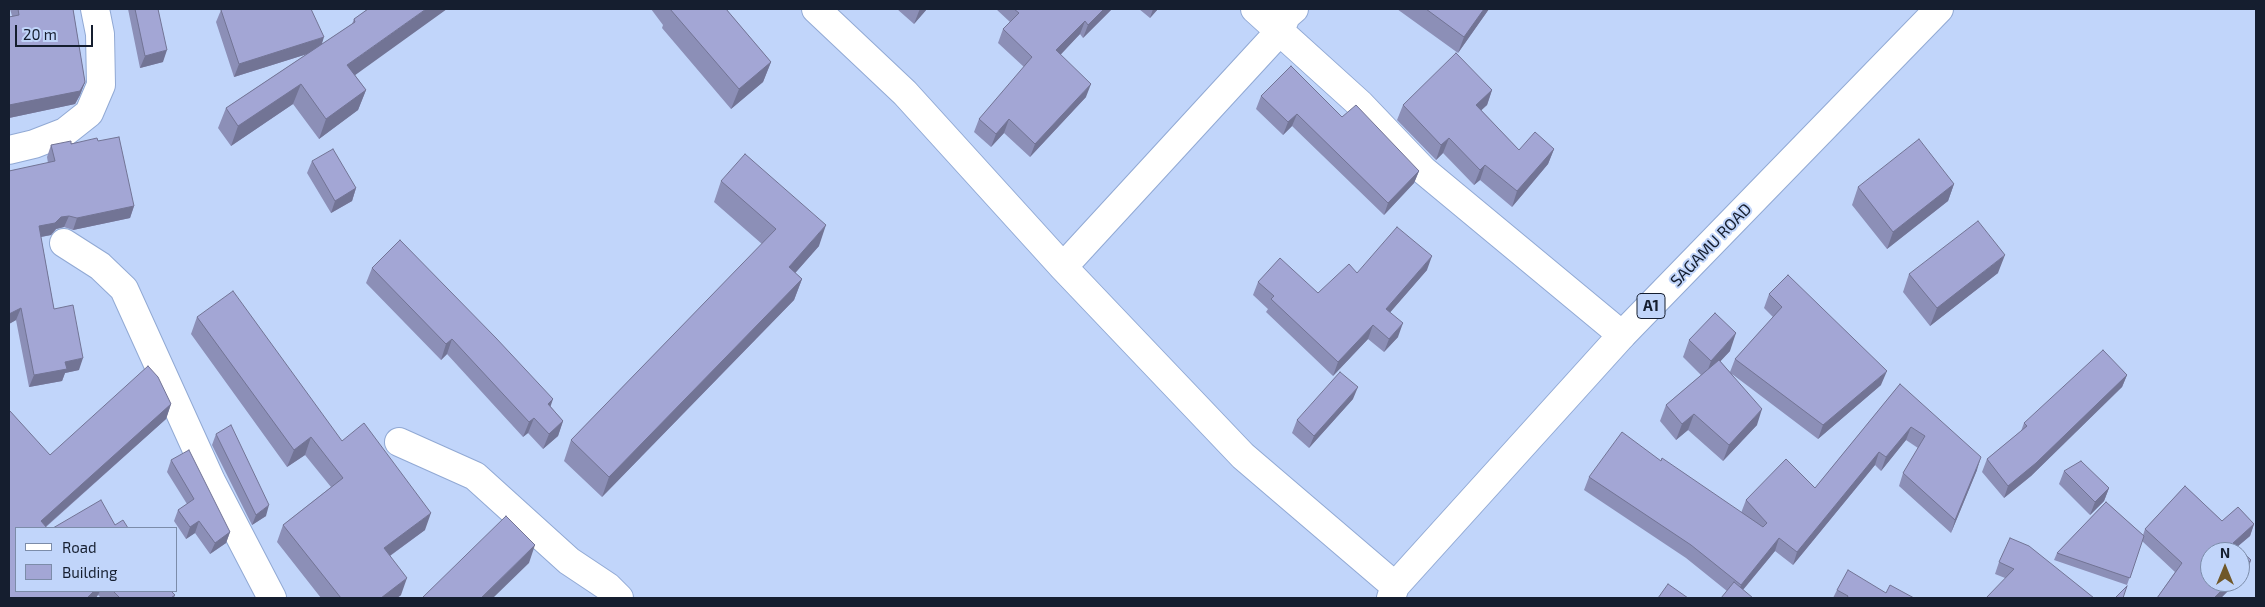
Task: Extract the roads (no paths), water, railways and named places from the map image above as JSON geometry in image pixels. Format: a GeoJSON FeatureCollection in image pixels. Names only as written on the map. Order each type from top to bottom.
{"type":"FeatureCollection","features":[{"type":"Feature","properties":{"kind":"main road"},"geometry":{"type":"LineString","coordinates":[[9,150],[34,144],[65,132],[89,113],[101,85],[100,34],[95,9]]}},
{"type":"Feature","properties":{"kind":"main road"},"geometry":{"type":"LineString","coordinates":[[816,9],[905,93],[1063,267],[1243,456],[1393,592]]}},
{"type":"Feature","properties":{"kind":"main road"},"geometry":{"type":"LineString","coordinates":[[1255,9],[1287,20],[1360,104],[1423,170],[1622,336]]}},
{"type":"Feature","properties":{"kind":"main road","name":"SAGAMU ROAD"},"geometry":{"type":"LineString","coordinates":[[1393,592],[1622,336],[1939,9]]}},
{"type":"Feature","properties":{"kind":"main road"},"geometry":{"type":"LineString","coordinates":[[1063,267],[1287,20]]}},
{"type":"Feature","properties":{"kind":"main road"},"geometry":{"type":"LineString","coordinates":[[64,243],[100,266],[124,289],[211,481],[272,598]]}},
{"type":"Feature","properties":{"kind":"main road"},"geometry":{"type":"LineString","coordinates":[[399,442],[475,476],[608,595]]}}]}
